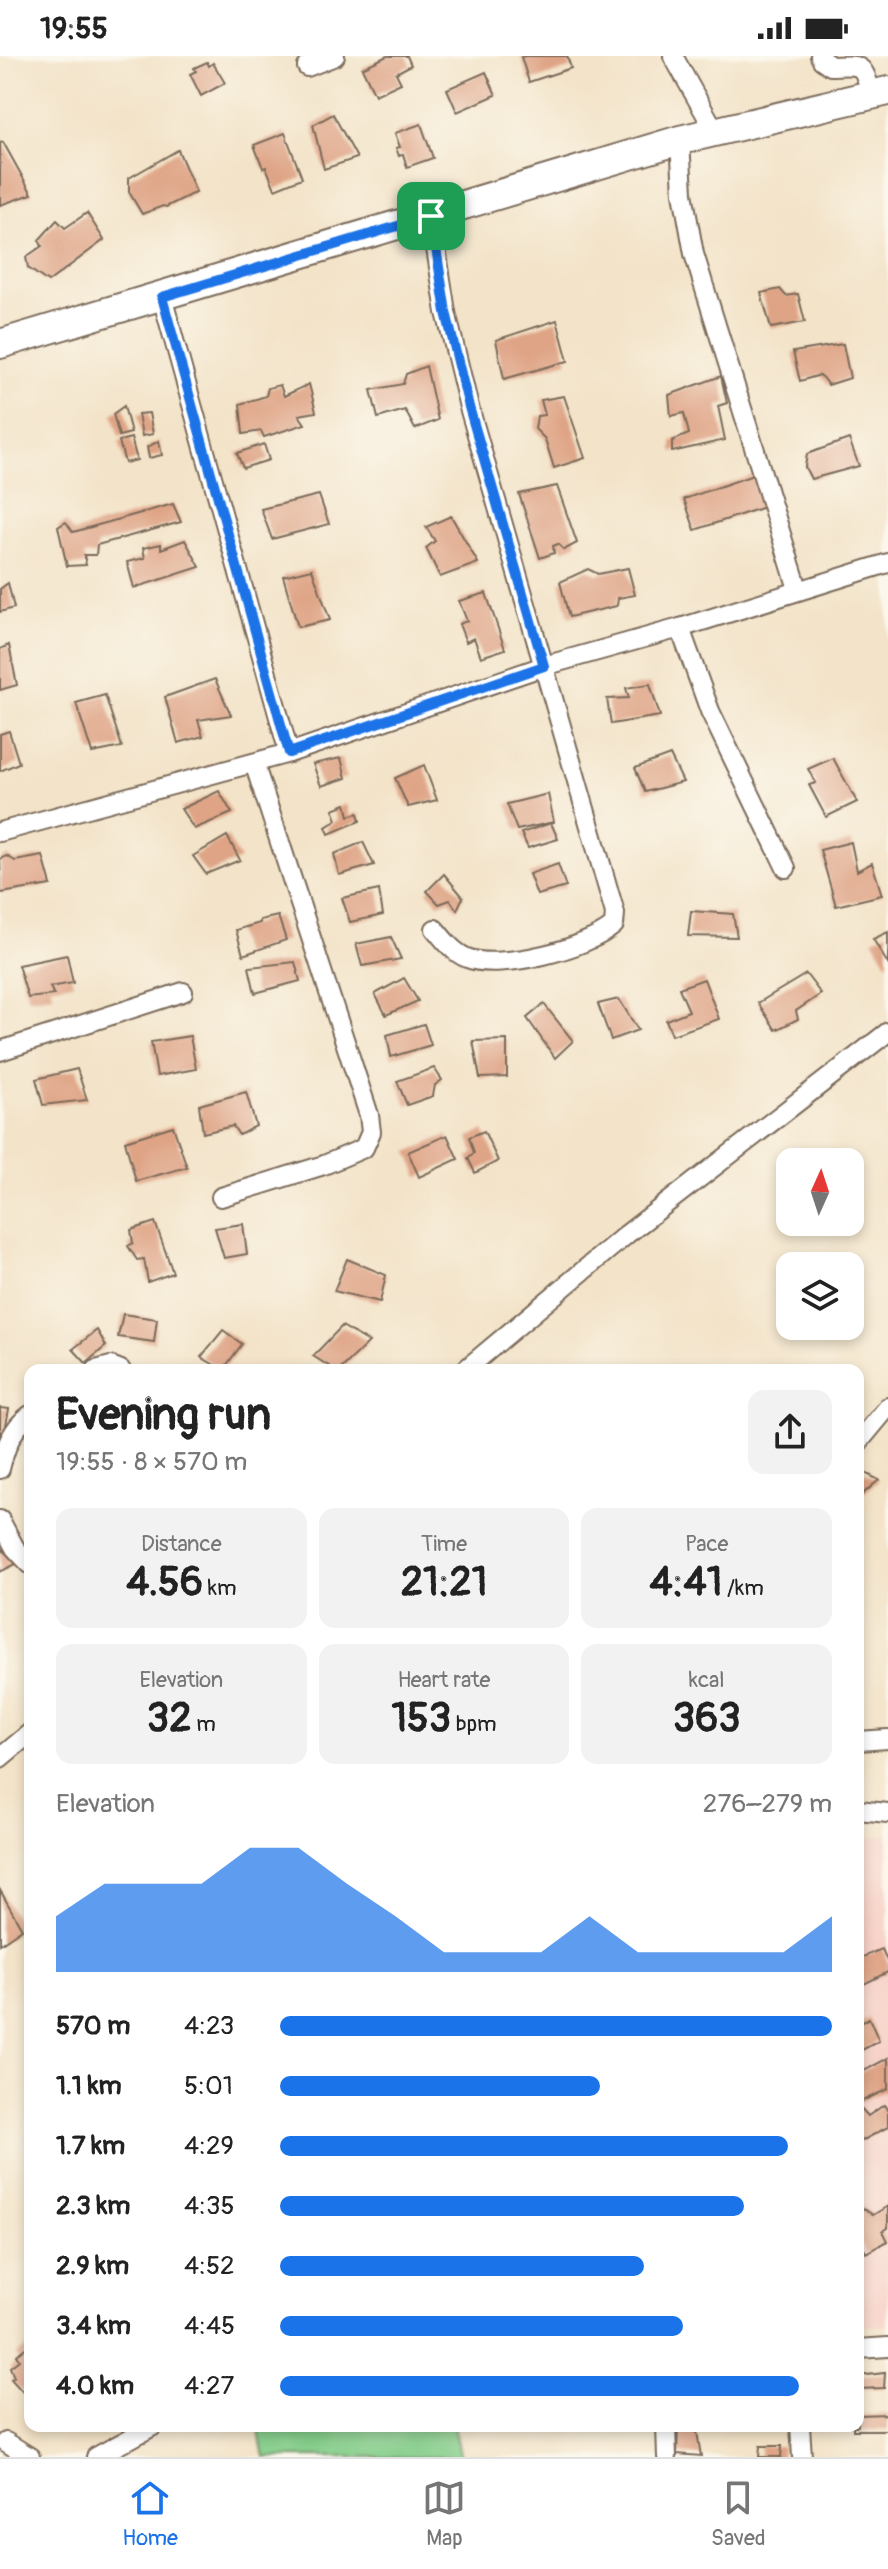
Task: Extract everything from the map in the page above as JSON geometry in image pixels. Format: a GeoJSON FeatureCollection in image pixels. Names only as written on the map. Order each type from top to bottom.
{"type":"FeatureCollection","features":[{"type":"Feature","properties":{"kind":"main road"},"geometry":{"type":"LineString","coordinates":[[0,344],[680,140],[880,92]]}},
{"type":"Feature","properties":{"kind":"street"},"geometry":{"type":"LineString","coordinates":[[307,67],[335,56]]}},
{"type":"Feature","properties":{"kind":"street"},"geometry":{"type":"LineString","coordinates":[[673,56],[715,131]]}},
{"type":"Feature","properties":{"kind":"street"},"geometry":{"type":"LineString","coordinates":[[820,56],[831,66],[860,66],[880,92]]}},
{"type":"Feature","properties":{"kind":"street"},"geometry":{"type":"LineString","coordinates":[[680,140],[683,193],[694,254],[798,589]]}},
{"type":"Feature","properties":{"kind":"street"},"geometry":{"type":"LineString","coordinates":[[431,216],[446,312],[469,407],[615,913],[614,925],[603,935],[513,961],[486,962],[467,958],[453,949],[435,929]]}},
{"type":"Feature","properties":{"kind":"street"},"geometry":{"type":"LineString","coordinates":[[162,297],[289,753]]}},
{"type":"Feature","properties":{"kind":"street"},"geometry":{"type":"LineString","coordinates":[[0,832],[289,753],[544,666],[680,628],[888,563]]}},
{"type":"Feature","properties":{"kind":"street"},"geometry":{"type":"LineString","coordinates":[[680,628],[710,711],[786,868]]}},
{"type":"Feature","properties":{"kind":"street"},"geometry":{"type":"LineString","coordinates":[[221,1197],[324,1165],[364,1148],[371,1132],[369,1115],[254,763]]}},
{"type":"Feature","properties":{"kind":"street"},"geometry":{"type":"LineString","coordinates":[[0,1051],[183,992]]}},
{"type":"Feature","properties":{"kind":"street"},"geometry":{"type":"LineString","coordinates":[[472,1364],[627,1234],[888,1032]]}},
{"type":"Feature","properties":{"kind":"street"},"geometry":{"type":"LineString","coordinates":[[864,1436],[888,1407]]}},
{"type":"Feature","properties":{"kind":"street"},"geometry":{"type":"LineString","coordinates":[[0,1469],[5,1447],[24,1419]]}},
{"type":"Feature","properties":{"kind":"street"},"geometry":{"type":"LineString","coordinates":[[0,1520],[15,1548],[24,1558]]}},
{"type":"Feature","properties":{"kind":"street"},"geometry":{"type":"LineString","coordinates":[[0,1758],[24,1738]]}},
{"type":"Feature","properties":{"kind":"street"},"geometry":{"type":"LineString","coordinates":[[864,1741],[888,1739]]}},
{"type":"Feature","properties":{"kind":"street"},"geometry":{"type":"LineString","coordinates":[[864,1811],[888,1813]]}},
{"type":"Feature","properties":{"kind":"street"},"geometry":{"type":"LineString","coordinates":[[864,2349],[888,2347]]}},
{"type":"Feature","properties":{"kind":"street"},"geometry":{"type":"LineString","coordinates":[[96,2457],[142,2432]]}},
{"type":"Feature","properties":{"kind":"street"},"geometry":{"type":"LineString","coordinates":[[666,2432],[667,2457]]}},
{"type":"Feature","properties":{"kind":"street"},"geometry":{"type":"LineString","coordinates":[[800,2432],[802,2457]]}},
{"type":"Feature","properties":{"kind":"street"},"geometry":{"type":"LineString","coordinates":[[5,2444],[30,2457]]}},
{"type":"Feature","properties":{"kind":"shaded area"},"geometry":{"type":"Polygon","coordinates":[[[888,1834],[888,2325],[864,2326],[864,1840],[888,1834]]]}},
{"type":"Feature","properties":{"kind":"green space"},"geometry":{"type":"Polygon","coordinates":[[[259,2432],[455,2432],[461,2457],[264,2457],[259,2432]]]}},
{"type":"Feature","properties":{"kind":"building"},"geometry":{"type":"Polygon","coordinates":[[[387,56],[407,56],[411,65],[396,73],[401,83],[375,95],[362,68],[387,56]]]}},
{"type":"Feature","properties":{"kind":"building"},"geometry":{"type":"Polygon","coordinates":[[[567,56],[571,68],[529,82],[521,57],[567,56]]]}},
{"type":"Feature","properties":{"kind":"building"},"geometry":{"type":"Polygon","coordinates":[[[207,62],[209,66],[213,63],[225,83],[201,96],[190,74],[196,71],[194,68],[207,62]]]}},
{"type":"Feature","properties":{"kind":"building"},"geometry":{"type":"Polygon","coordinates":[[[486,72],[496,95],[457,112],[447,89],[486,72]]]}},
{"type":"Feature","properties":{"kind":"building"},"geometry":{"type":"Polygon","coordinates":[[[333,114],[357,158],[324,169],[313,125],[333,114]]]}},
{"type":"Feature","properties":{"kind":"building"},"geometry":{"type":"Polygon","coordinates":[[[421,124],[433,158],[407,167],[403,154],[399,156],[396,148],[400,147],[395,133],[421,124]]]}},
{"type":"Feature","properties":{"kind":"building"},"geometry":{"type":"Polygon","coordinates":[[[285,133],[302,178],[275,189],[254,145],[285,133]]]}},
{"type":"Feature","properties":{"kind":"building"},"geometry":{"type":"Polygon","coordinates":[[[3,142],[32,194],[0,205],[0,143],[3,142]]]}},
{"type":"Feature","properties":{"kind":"building"},"geometry":{"type":"Polygon","coordinates":[[[178,150],[196,192],[166,207],[142,214],[129,192],[129,178],[178,150]]]}},
{"type":"Feature","properties":{"kind":"building"},"geometry":{"type":"Polygon","coordinates":[[[87,213],[104,240],[48,282],[28,268],[26,257],[42,246],[39,240],[57,220],[65,228],[87,213]]]}},
{"type":"Feature","properties":{"kind":"building"},"geometry":{"type":"Polygon","coordinates":[[[780,289],[786,296],[798,294],[805,322],[771,328],[761,293],[780,289]]]}},
{"type":"Feature","properties":{"kind":"building"},"geometry":{"type":"Polygon","coordinates":[[[557,320],[568,361],[504,379],[496,340],[557,320]]]}},
{"type":"Feature","properties":{"kind":"building"},"geometry":{"type":"Polygon","coordinates":[[[843,344],[850,378],[828,385],[820,375],[800,381],[793,352],[843,344]]]}},
{"type":"Feature","properties":{"kind":"building"},"geometry":{"type":"Polygon","coordinates":[[[426,366],[438,420],[415,429],[405,410],[378,418],[371,390],[403,384],[406,374],[426,366]]]}},
{"type":"Feature","properties":{"kind":"building"},"geometry":{"type":"Polygon","coordinates":[[[721,376],[727,403],[718,406],[725,440],[672,452],[672,441],[689,434],[684,413],[671,416],[669,395],[721,376]]]}},
{"type":"Feature","properties":{"kind":"building"},"geometry":{"type":"Polygon","coordinates":[[[309,384],[316,412],[299,415],[305,424],[264,437],[261,431],[243,434],[240,404],[266,396],[268,388],[280,385],[284,396],[309,384]]]}},
{"type":"Feature","properties":{"kind":"building"},"geometry":{"type":"Polygon","coordinates":[[[564,396],[585,458],[554,468],[545,439],[535,429],[537,416],[545,415],[541,400],[564,396]]]}},
{"type":"Feature","properties":{"kind":"building"},"geometry":{"type":"Polygon","coordinates":[[[124,406],[131,433],[119,436],[113,414],[124,406]]]}},
{"type":"Feature","properties":{"kind":"building"},"geometry":{"type":"Polygon","coordinates":[[[149,413],[153,434],[142,436],[138,414],[149,413]]]}},
{"type":"Feature","properties":{"kind":"building"},"geometry":{"type":"Polygon","coordinates":[[[131,438],[137,460],[125,463],[119,441],[131,438]]]}},
{"type":"Feature","properties":{"kind":"building"},"geometry":{"type":"Polygon","coordinates":[[[849,439],[859,466],[811,479],[805,467],[807,454],[849,439]]]}},
{"type":"Feature","properties":{"kind":"building"},"geometry":{"type":"Polygon","coordinates":[[[159,441],[162,455],[149,458],[147,447],[159,441]]]}},
{"type":"Feature","properties":{"kind":"building"},"geometry":{"type":"Polygon","coordinates":[[[264,444],[269,460],[243,468],[237,453],[264,444]]]}},
{"type":"Feature","properties":{"kind":"building"},"geometry":{"type":"Polygon","coordinates":[[[753,475],[764,507],[695,530],[684,499],[753,475]]]}},
{"type":"Feature","properties":{"kind":"building"},"geometry":{"type":"Polygon","coordinates":[[[557,486],[577,543],[564,550],[558,544],[553,546],[554,553],[540,558],[519,494],[557,486]]]}},
{"type":"Feature","properties":{"kind":"building"},"geometry":{"type":"Polygon","coordinates":[[[319,495],[329,524],[272,539],[261,509],[319,495]]]}},
{"type":"Feature","properties":{"kind":"building"},"geometry":{"type":"Polygon","coordinates":[[[173,504],[181,522],[97,545],[96,555],[84,555],[86,565],[67,566],[58,527],[66,522],[73,532],[173,504]]]}},
{"type":"Feature","properties":{"kind":"building"},"geometry":{"type":"Polygon","coordinates":[[[451,516],[478,563],[440,577],[426,548],[435,541],[426,527],[451,516]]]}},
{"type":"Feature","properties":{"kind":"building"},"geometry":{"type":"Polygon","coordinates":[[[185,540],[200,567],[134,588],[127,562],[145,558],[143,548],[161,544],[161,549],[185,540]]]}},
{"type":"Feature","properties":{"kind":"building"},"geometry":{"type":"Polygon","coordinates":[[[628,568],[635,595],[618,598],[617,606],[569,617],[560,582],[588,569],[598,574],[628,568]]]}},
{"type":"Feature","properties":{"kind":"building"},"geometry":{"type":"Polygon","coordinates":[[[312,569],[330,620],[298,627],[283,576],[312,569]]]}},
{"type":"Feature","properties":{"kind":"building"},"geometry":{"type":"Polygon","coordinates":[[[8,583],[14,608],[0,612],[0,589],[8,583]]]}},
{"type":"Feature","properties":{"kind":"building"},"geometry":{"type":"Polygon","coordinates":[[[486,593],[505,649],[481,657],[474,638],[466,642],[459,624],[467,621],[459,601],[486,593]]]}},
{"type":"Feature","properties":{"kind":"building"},"geometry":{"type":"Polygon","coordinates":[[[9,645],[17,685],[0,690],[0,649],[9,645]]]}},
{"type":"Feature","properties":{"kind":"building"},"geometry":{"type":"Polygon","coordinates":[[[215,679],[231,715],[198,720],[203,736],[178,743],[165,697],[215,679]]]}},
{"type":"Feature","properties":{"kind":"building"},"geometry":{"type":"Polygon","coordinates":[[[650,684],[660,716],[611,724],[607,699],[629,698],[626,688],[650,684]]]}},
{"type":"Feature","properties":{"kind":"building"},"geometry":{"type":"Polygon","coordinates":[[[105,695],[122,747],[92,753],[76,703],[105,695]]]}},
{"type":"Feature","properties":{"kind":"building"},"geometry":{"type":"Polygon","coordinates":[[[9,731],[19,763],[0,771],[0,734],[9,731]]]}},
{"type":"Feature","properties":{"kind":"building"},"geometry":{"type":"Polygon","coordinates":[[[670,755],[683,782],[645,792],[635,768],[670,755]]]}},
{"type":"Feature","properties":{"kind":"building"},"geometry":{"type":"Polygon","coordinates":[[[341,758],[346,778],[321,786],[313,764],[341,758]]]}},
{"type":"Feature","properties":{"kind":"building"},"geometry":{"type":"Polygon","coordinates":[[[833,758],[857,802],[826,817],[809,785],[816,783],[808,769],[833,758]]]}},
{"type":"Feature","properties":{"kind":"building"},"geometry":{"type":"Polygon","coordinates":[[[424,765],[437,800],[408,807],[395,778],[424,765]]]}},
{"type":"Feature","properties":{"kind":"building"},"geometry":{"type":"Polygon","coordinates":[[[219,791],[232,813],[194,829],[181,809],[219,791]]]}},
{"type":"Feature","properties":{"kind":"building"},"geometry":{"type":"Polygon","coordinates":[[[548,794],[554,822],[517,830],[507,804],[548,794]]]}},
{"type":"Feature","properties":{"kind":"building"},"geometry":{"type":"Polygon","coordinates":[[[346,804],[349,816],[358,813],[360,821],[329,834],[326,827],[337,820],[333,809],[346,804]]]}},
{"type":"Feature","properties":{"kind":"building"},"geometry":{"type":"Polygon","coordinates":[[[551,823],[558,839],[528,848],[521,833],[551,823]]]}},
{"type":"Feature","properties":{"kind":"building"},"geometry":{"type":"Polygon","coordinates":[[[227,836],[240,860],[206,874],[193,856],[227,836]]]}},
{"type":"Feature","properties":{"kind":"building"},"geometry":{"type":"Polygon","coordinates":[[[363,842],[374,865],[339,875],[334,854],[363,842]]]}},
{"type":"Feature","properties":{"kind":"building"},"geometry":{"type":"Polygon","coordinates":[[[851,842],[857,871],[872,863],[882,895],[836,906],[820,850],[851,842]]]}},
{"type":"Feature","properties":{"kind":"building"},"geometry":{"type":"Polygon","coordinates":[[[7,856],[15,861],[43,856],[51,885],[1,893],[0,859],[7,856]]]}},
{"type":"Feature","properties":{"kind":"building"},"geometry":{"type":"Polygon","coordinates":[[[558,864],[566,887],[537,895],[529,874],[558,864]]]}},
{"type":"Feature","properties":{"kind":"building"},"geometry":{"type":"Polygon","coordinates":[[[444,874],[463,897],[457,910],[450,900],[439,904],[427,891],[444,874]]]}},
{"type":"Feature","properties":{"kind":"building"},"geometry":{"type":"Polygon","coordinates":[[[379,890],[383,915],[350,922],[342,898],[379,890]]]}},
{"type":"Feature","properties":{"kind":"building"},"geometry":{"type":"Polygon","coordinates":[[[691,911],[733,914],[737,937],[688,936],[691,911]]]}},
{"type":"Feature","properties":{"kind":"building"},"geometry":{"type":"Polygon","coordinates":[[[278,916],[286,940],[243,955],[236,930],[278,916]]]}},
{"type":"Feature","properties":{"kind":"building"},"geometry":{"type":"Polygon","coordinates":[[[888,932],[888,964],[873,939],[888,932]]]}},
{"type":"Feature","properties":{"kind":"building"},"geometry":{"type":"Polygon","coordinates":[[[391,937],[401,959],[362,966],[356,944],[391,937]]]}},
{"type":"Feature","properties":{"kind":"building"},"geometry":{"type":"Polygon","coordinates":[[[67,955],[73,983],[50,987],[54,995],[28,998],[18,965],[67,955]]]}},
{"type":"Feature","properties":{"kind":"building"},"geometry":{"type":"Polygon","coordinates":[[[295,962],[300,981],[255,993],[249,967],[295,962]]]}},
{"type":"Feature","properties":{"kind":"building"},"geometry":{"type":"Polygon","coordinates":[[[806,974],[821,994],[796,1011],[798,1019],[776,1030],[758,1003],[806,974]]]}},
{"type":"Feature","properties":{"kind":"building"},"geometry":{"type":"Polygon","coordinates":[[[404,978],[418,1001],[386,1015],[375,994],[404,978]]]}},
{"type":"Feature","properties":{"kind":"building"},"geometry":{"type":"Polygon","coordinates":[[[704,979],[719,1019],[672,1035],[666,1020],[689,1011],[679,988],[704,979]]]}},
{"type":"Feature","properties":{"kind":"building"},"geometry":{"type":"Polygon","coordinates":[[[619,999],[638,1030],[611,1040],[598,1004],[619,999]]]}},
{"type":"Feature","properties":{"kind":"building"},"geometry":{"type":"Polygon","coordinates":[[[544,1004],[573,1041],[555,1058],[527,1018],[544,1004]]]}},
{"type":"Feature","properties":{"kind":"building"},"geometry":{"type":"Polygon","coordinates":[[[424,1024],[431,1045],[391,1057],[387,1035],[424,1024]]]}},
{"type":"Feature","properties":{"kind":"building"},"geometry":{"type":"Polygon","coordinates":[[[190,1036],[196,1069],[157,1076],[151,1042],[190,1036]]]}},
{"type":"Feature","properties":{"kind":"building"},"geometry":{"type":"Polygon","coordinates":[[[507,1040],[507,1077],[480,1078],[473,1041],[507,1040]]]}},
{"type":"Feature","properties":{"kind":"building"},"geometry":{"type":"Polygon","coordinates":[[[434,1068],[442,1080],[435,1085],[433,1096],[407,1105],[397,1081],[434,1068]]]}},
{"type":"Feature","properties":{"kind":"building"},"geometry":{"type":"Polygon","coordinates":[[[77,1069],[87,1100],[43,1105],[36,1079],[77,1069]]]}},
{"type":"Feature","properties":{"kind":"building"},"geometry":{"type":"Polygon","coordinates":[[[246,1092],[256,1126],[239,1135],[233,1126],[203,1133],[199,1105],[246,1092]]]}},
{"type":"Feature","properties":{"kind":"building"},"geometry":{"type":"Polygon","coordinates":[[[173,1126],[187,1167],[136,1181],[125,1141],[173,1126]]]}},
{"type":"Feature","properties":{"kind":"building"},"geometry":{"type":"Polygon","coordinates":[[[484,1131],[498,1161],[475,1173],[468,1158],[474,1153],[469,1137],[484,1131]]]}},
{"type":"Feature","properties":{"kind":"building"},"geometry":{"type":"Polygon","coordinates":[[[447,1135],[458,1159],[419,1177],[408,1152],[447,1135]]]}},
{"type":"Feature","properties":{"kind":"building"},"geometry":{"type":"Polygon","coordinates":[[[155,1222],[173,1273],[148,1282],[144,1259],[137,1260],[128,1246],[133,1243],[131,1230],[155,1222]]]}},
{"type":"Feature","properties":{"kind":"building"},"geometry":{"type":"Polygon","coordinates":[[[243,1224],[247,1254],[224,1258],[215,1228],[243,1224]]]}},
{"type":"Feature","properties":{"kind":"building"},"geometry":{"type":"Polygon","coordinates":[[[347,1259],[386,1275],[380,1302],[334,1291],[347,1259]]]}},
{"type":"Feature","properties":{"kind":"building"},"geometry":{"type":"Polygon","coordinates":[[[123,1314],[157,1319],[154,1342],[118,1337],[123,1314]]]}},
{"type":"Feature","properties":{"kind":"building"},"geometry":{"type":"Polygon","coordinates":[[[342,1326],[369,1342],[346,1364],[326,1364],[313,1356],[342,1326]]]}},
{"type":"Feature","properties":{"kind":"building"},"geometry":{"type":"Polygon","coordinates":[[[97,1330],[106,1346],[86,1363],[73,1349],[97,1330]]]}},
{"type":"Feature","properties":{"kind":"building"},"geometry":{"type":"Polygon","coordinates":[[[223,1330],[242,1344],[227,1364],[213,1364],[201,1357],[223,1330]]]}},
{"type":"Feature","properties":{"kind":"building"},"geometry":{"type":"Polygon","coordinates":[[[0,1408],[9,1409],[4,1436],[0,1435],[0,1408]]]}},
{"type":"Feature","properties":{"kind":"building"},"geometry":{"type":"Polygon","coordinates":[[[864,1472],[879,1480],[864,1493],[864,1472]]]}},
{"type":"Feature","properties":{"kind":"building"},"geometry":{"type":"Polygon","coordinates":[[[0,1547],[16,1564],[0,1572],[0,1547]]]}},
{"type":"Feature","properties":{"kind":"building"},"geometry":{"type":"Polygon","coordinates":[[[0,1890],[22,1929],[0,1944],[0,1890]]]}},
{"type":"Feature","properties":{"kind":"building"},"geometry":{"type":"Polygon","coordinates":[[[882,1949],[888,1972],[864,1984],[864,1956],[882,1949]]]}},
{"type":"Feature","properties":{"kind":"building"},"geometry":{"type":"Polygon","coordinates":[[[869,2018],[879,2041],[864,2049],[864,2021],[869,2018]]]}},
{"type":"Feature","properties":{"kind":"building"},"geometry":{"type":"Polygon","coordinates":[[[888,2058],[888,2089],[864,2100],[864,2071],[888,2058]]]}},
{"type":"Feature","properties":{"kind":"building"},"geometry":{"type":"Polygon","coordinates":[[[884,2105],[888,2111],[888,2127],[864,2140],[864,2112],[868,2116],[884,2105]]]}},
{"type":"Feature","properties":{"kind":"building"},"geometry":{"type":"Polygon","coordinates":[[[888,2206],[888,2228],[883,2231],[888,2241],[866,2253],[864,2209],[873,2215],[888,2206]]]}},
{"type":"Feature","properties":{"kind":"building"},"geometry":{"type":"Polygon","coordinates":[[[24,2349],[24,2393],[11,2379],[14,2377],[10,2367],[19,2360],[16,2355],[24,2349]]]}},
{"type":"Feature","properties":{"kind":"building"},"geometry":{"type":"Polygon","coordinates":[[[885,2373],[884,2388],[864,2389],[864,2375],[885,2373]]]}},
{"type":"Feature","properties":{"kind":"building"},"geometry":{"type":"Polygon","coordinates":[[[888,2414],[888,2430],[864,2430],[864,2415],[888,2414]]]}},
{"type":"Feature","properties":{"kind":"building"},"geometry":{"type":"Polygon","coordinates":[[[678,2432],[697,2432],[701,2456],[677,2454],[678,2432]]]}},
{"type":"Feature","properties":{"kind":"building"},"geometry":{"type":"Polygon","coordinates":[[[760,2446],[782,2446],[781,2457],[759,2457],[760,2446]]]}},
{"type":"Feature","properties":{"kind":"route"},"geometry":{"type":"LineString","coordinates":[[431,216],[446,312],[469,407],[544,666],[289,753],[162,297],[431,216]]}}]}
